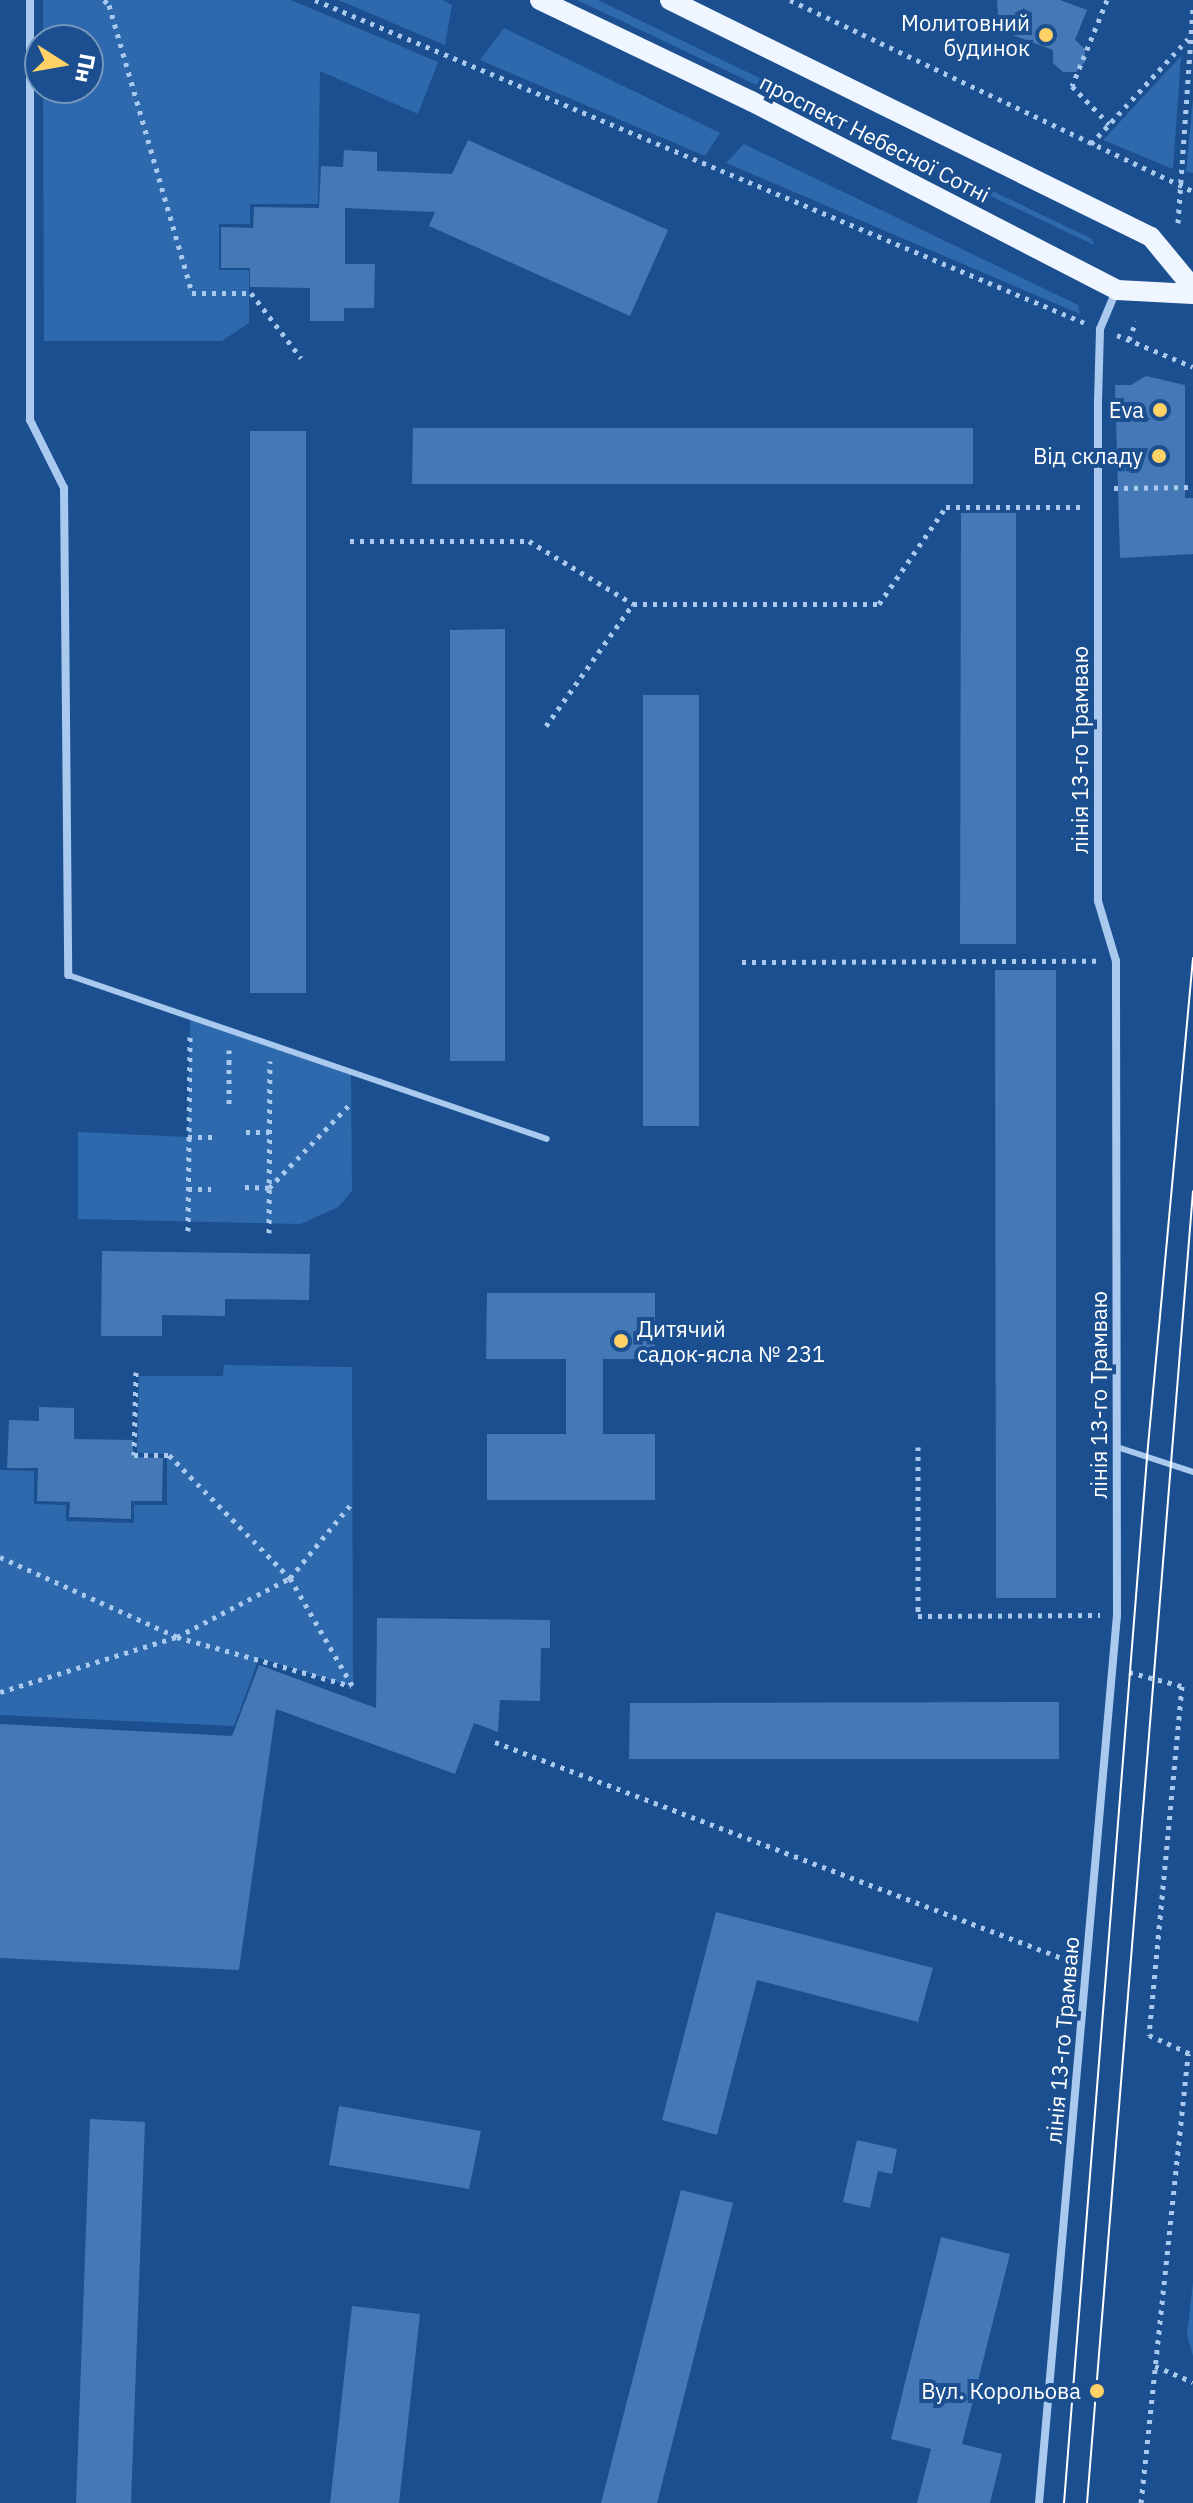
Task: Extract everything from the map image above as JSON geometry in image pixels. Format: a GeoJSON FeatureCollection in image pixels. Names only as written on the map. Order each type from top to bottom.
{"type":"FeatureCollection","features":[{"type":"Feature","properties":{"kind":"main road","name":"проспект Небесної Сотні"},"geometry":{"type":"LineString","coordinates":[[540,0],[751,101],[1117,290],[1193,294]]}},
{"type":"Feature","properties":{"kind":"main road","name":"проспект Небесної Сотні"},"geometry":{"type":"LineString","coordinates":[[670,0],[1151,237],[1193,288]]}},
{"type":"Feature","properties":{"kind":"street"},"geometry":{"type":"LineString","coordinates":[[30,0],[30,420],[64,488],[68,975]]}},
{"type":"Feature","properties":{"kind":"street","name":"лінія 13-го Трамваю"},"geometry":{"type":"LineString","coordinates":[[1039,2503],[1117,1615],[1116,961],[1098,901],[1098,488],[1100,329],[1117,290]]}},
{"type":"Feature","properties":{"kind":"lane"},"geometry":{"type":"LineString","coordinates":[[68,975],[547,1139]]}},
{"type":"Feature","properties":{"kind":"lane"},"geometry":{"type":"LineString","coordinates":[[1117,1447],[1193,1472]]}},
{"type":"Feature","properties":{"kind":"path"},"geometry":{"type":"LineString","coordinates":[[104,0],[109,5],[192,293],[251,293],[301,358]]}},
{"type":"Feature","properties":{"kind":"path"},"geometry":{"type":"LineString","coordinates":[[315,0],[1193,367]]}},
{"type":"Feature","properties":{"kind":"path"},"geometry":{"type":"LineString","coordinates":[[790,0],[1181,189],[1193,191]]}},
{"type":"Feature","properties":{"kind":"path"},"geometry":{"type":"LineString","coordinates":[[1107,0],[1072,86],[1109,124]]}},
{"type":"Feature","properties":{"kind":"path"},"geometry":{"type":"LineString","coordinates":[[1178,223],[1193,6]]}},
{"type":"Feature","properties":{"kind":"path"},"geometry":{"type":"LineString","coordinates":[[1091,144],[1189,38]]}},
{"type":"Feature","properties":{"kind":"path"},"geometry":{"type":"LineString","coordinates":[[1129,340],[1136,321]]}},
{"type":"Feature","properties":{"kind":"path"},"geometry":{"type":"LineString","coordinates":[[1098,488],[1193,487]]}},
{"type":"Feature","properties":{"kind":"path"},"geometry":{"type":"LineString","coordinates":[[350,541],[529,541],[633,604],[879,604],[946,507],[1098,507]]}},
{"type":"Feature","properties":{"kind":"path"},"geometry":{"type":"LineString","coordinates":[[546,726],[633,604]]}},
{"type":"Feature","properties":{"kind":"path"},"geometry":{"type":"LineString","coordinates":[[742,962],[1116,961]]}},
{"type":"Feature","properties":{"kind":"path"},"geometry":{"type":"LineString","coordinates":[[188,1231],[190,1017]]}},
{"type":"Feature","properties":{"kind":"path"},"geometry":{"type":"LineString","coordinates":[[229,1030],[229,1109]]}},
{"type":"Feature","properties":{"kind":"path"},"geometry":{"type":"LineString","coordinates":[[269,1233],[270,1044]]}},
{"type":"Feature","properties":{"kind":"path"},"geometry":{"type":"LineString","coordinates":[[245,1187],[269,1188],[351,1103]]}},
{"type":"Feature","properties":{"kind":"path"},"geometry":{"type":"LineString","coordinates":[[246,1132],[269,1132]]}},
{"type":"Feature","properties":{"kind":"path"},"geometry":{"type":"LineString","coordinates":[[188,1137],[212,1137]]}},
{"type":"Feature","properties":{"kind":"path"},"geometry":{"type":"LineString","coordinates":[[188,1189],[211,1189]]}},
{"type":"Feature","properties":{"kind":"path"},"geometry":{"type":"LineString","coordinates":[[0,1557],[177,1637],[353,1687],[290,1578],[169,1455],[134,1455],[136,1372]]}},
{"type":"Feature","properties":{"kind":"path"},"geometry":{"type":"LineString","coordinates":[[918,1447],[918,1616],[1117,1615]]}},
{"type":"Feature","properties":{"kind":"path"},"geometry":{"type":"LineString","coordinates":[[0,1692],[177,1637],[290,1578],[352,1503]]}},
{"type":"Feature","properties":{"kind":"path"},"geometry":{"type":"LineString","coordinates":[[1113,1667],[1182,1686],[1149,2035],[1191,2054],[1141,2503]]}},
{"type":"Feature","properties":{"kind":"path"},"geometry":{"type":"LineString","coordinates":[[495,1742],[1087,1967]]}},
{"type":"Feature","properties":{"kind":"path"},"geometry":{"type":"LineString","coordinates":[[1155,2366],[1193,2382]]}},
{"type":"Feature","properties":{"kind":"shaded area"},"geometry":{"type":"Polygon","coordinates":[[[43,0],[291,0],[438,62],[418,114],[320,71],[318,204],[250,204],[250,224],[219,224],[219,270],[249,270],[249,323],[222,341],[44,341],[43,104],[104,104],[104,24],[43,24],[43,0]]]}},
{"type":"Feature","properties":{"kind":"shaded area"},"geometry":{"type":"Polygon","coordinates":[[[338,0],[442,0],[452,5],[445,45],[338,0]]]}},
{"type":"Feature","properties":{"kind":"shaded area"},"geometry":{"type":"Polygon","coordinates":[[[577,0],[598,0],[1092,239],[1094,245],[577,0]]]}},
{"type":"Feature","properties":{"kind":"shaded area"},"geometry":{"type":"Polygon","coordinates":[[[504,28],[720,133],[705,156],[480,60],[504,28]]]}},
{"type":"Feature","properties":{"kind":"shaded area"},"geometry":{"type":"Polygon","coordinates":[[[1181,56],[1173,169],[1103,140],[1181,56]]]}},
{"type":"Feature","properties":{"kind":"shaded area"},"geometry":{"type":"Polygon","coordinates":[[[1193,99],[1193,173],[1186,172],[1193,99]]]}},
{"type":"Feature","properties":{"kind":"shaded area"},"geometry":{"type":"Polygon","coordinates":[[[744,144],[1078,305],[1080,314],[726,163],[744,144]]]}},
{"type":"Feature","properties":{"kind":"shaded area"},"geometry":{"type":"Polygon","coordinates":[[[190,1017],[351,1072],[352,1191],[338,1207],[301,1224],[78,1219],[78,1132],[188,1137],[190,1017]]]}},
{"type":"Feature","properties":{"kind":"shaded area"},"geometry":{"type":"Polygon","coordinates":[[[224,1365],[352,1367],[353,1687],[259,1658],[234,1726],[0,1715],[0,1470],[34,1471],[34,1504],[66,1505],[66,1521],[134,1523],[134,1505],[167,1505],[167,1454],[137,1453],[139,1376],[223,1376],[224,1365]]]}},
{"type":"Feature","properties":{"kind":"shaded area"},"geometry":{"type":"Polygon","coordinates":[[[1193,2282],[1193,2356],[1187,2335],[1193,2282]]]}},
{"type":"Feature","properties":{"kind":"building","name":"Молитовний будинок"},"geometry":{"type":"Polygon","coordinates":[[[997,0],[1060,0],[1087,10],[1075,40],[1085,49],[1085,62],[1076,72],[1063,72],[1053,63],[1053,50],[999,30],[997,0]]]}},
{"type":"Feature","properties":{"kind":"building"},"geometry":{"type":"Polygon","coordinates":[[[468,140],[668,230],[630,316],[429,226],[435,212],[345,208],[345,264],[375,264],[374,308],[344,308],[344,321],[310,321],[310,288],[250,287],[250,268],[221,268],[221,227],[253,228],[254,207],[319,208],[321,166],[343,167],[344,150],[377,152],[377,171],[452,174],[468,140]]]}},
{"type":"Feature","properties":{"kind":"building"},"geometry":{"type":"Polygon","coordinates":[[[1146,376],[1185,385],[1185,498],[1193,498],[1193,554],[1120,558],[1115,385],[1131,385],[1146,376]]]}},
{"type":"Feature","properties":{"kind":"building"},"geometry":{"type":"Polygon","coordinates":[[[413,428],[973,428],[973,484],[412,484],[413,428]]]}},
{"type":"Feature","properties":{"kind":"building"},"geometry":{"type":"Polygon","coordinates":[[[250,431],[306,431],[306,993],[250,993],[250,431]]]}},
{"type":"Feature","properties":{"kind":"building"},"geometry":{"type":"Polygon","coordinates":[[[961,513],[1016,513],[1016,944],[960,944],[961,513]]]}},
{"type":"Feature","properties":{"kind":"building"},"geometry":{"type":"Polygon","coordinates":[[[505,629],[505,1061],[450,1061],[450,630],[505,629]]]}},
{"type":"Feature","properties":{"kind":"building"},"geometry":{"type":"Polygon","coordinates":[[[643,695],[699,695],[699,1126],[643,1126],[643,695]]]}},
{"type":"Feature","properties":{"kind":"building"},"geometry":{"type":"Polygon","coordinates":[[[995,970],[1056,970],[1056,1598],[996,1598],[995,970]]]}},
{"type":"Feature","properties":{"kind":"building"},"geometry":{"type":"Polygon","coordinates":[[[102,1251],[310,1254],[309,1300],[225,1299],[225,1316],[162,1315],[162,1336],[101,1336],[102,1251]]]}},
{"type":"Feature","properties":{"kind":"building"},"geometry":{"type":"Polygon","coordinates":[[[487,1293],[655,1293],[655,1359],[603,1359],[603,1434],[655,1434],[655,1500],[487,1500],[487,1434],[566,1434],[566,1359],[486,1359],[487,1293]]]}},
{"type":"Feature","properties":{"kind":"building"},"geometry":{"type":"Polygon","coordinates":[[[39,1407],[74,1408],[74,1439],[133,1440],[133,1457],[163,1458],[162,1501],[131,1501],[131,1519],[69,1517],[70,1502],[37,1501],[38,1468],[7,1468],[9,1420],[39,1421],[39,1407]]]}},
{"type":"Feature","properties":{"kind":"building"},"geometry":{"type":"Polygon","coordinates":[[[377,1618],[550,1620],[550,1648],[541,1648],[540,1701],[500,1700],[498,1732],[474,1723],[455,1774],[276,1709],[239,1970],[0,1958],[0,1724],[232,1736],[259,1665],[376,1708],[377,1618]]]}},
{"type":"Feature","properties":{"kind":"building"},"geometry":{"type":"Polygon","coordinates":[[[1059,1702],[1059,1759],[629,1759],[630,1703],[1059,1702]]]}},
{"type":"Feature","properties":{"kind":"building"},"geometry":{"type":"Polygon","coordinates":[[[716,1912],[933,1968],[918,2022],[757,1980],[717,2135],[662,2120],[716,1912]]]}},
{"type":"Feature","properties":{"kind":"building"},"geometry":{"type":"Polygon","coordinates":[[[339,2106],[481,2131],[469,2189],[329,2165],[339,2106]]]}},
{"type":"Feature","properties":{"kind":"building"},"geometry":{"type":"Polygon","coordinates":[[[90,2119],[145,2122],[131,2503],[76,2503],[90,2119]]]}},
{"type":"Feature","properties":{"kind":"building"},"geometry":{"type":"Polygon","coordinates":[[[857,2140],[897,2149],[892,2174],[878,2171],[870,2208],[843,2202],[857,2140]]]}},
{"type":"Feature","properties":{"kind":"building"},"geometry":{"type":"Polygon","coordinates":[[[681,2190],[733,2203],[657,2503],[601,2503],[681,2190]]]}},
{"type":"Feature","properties":{"kind":"building"},"geometry":{"type":"Polygon","coordinates":[[[941,2237],[1010,2254],[962,2444],[1002,2454],[990,2503],[917,2503],[931,2449],[891,2439],[941,2237]]]}},
{"type":"Feature","properties":{"kind":"building"},"geometry":{"type":"Polygon","coordinates":[[[352,2306],[420,2314],[399,2503],[330,2503],[352,2306]]]}},
{"type":"Feature","properties":{"kind":"tram line"},"geometry":{"type":"LineString","coordinates":[[1064,2503],[1147,1457],[1193,958]]}},
{"type":"Feature","properties":{"kind":"tram line"},"geometry":{"type":"LineString","coordinates":[[1087,2503],[1193,1191]]}},
{"type":"Feature","properties":{"kind":"place","name":"Молитовний будинок"},"geometry":{"type":"Point","coordinates":[1046,35]}},
{"type":"Feature","properties":{"kind":"place","name":"Eva"},"geometry":{"type":"Point","coordinates":[1160,410]}},
{"type":"Feature","properties":{"kind":"place","name":"Від складу"},"geometry":{"type":"Point","coordinates":[1159,456]}},
{"type":"Feature","properties":{"kind":"place","name":"Дитячий садок-ясла № 231"},"geometry":{"type":"Point","coordinates":[621,1341]}},
{"type":"Feature","properties":{"kind":"place","name":"Вул. Корольова"},"geometry":{"type":"Point","coordinates":[1097,2391]}}]}
